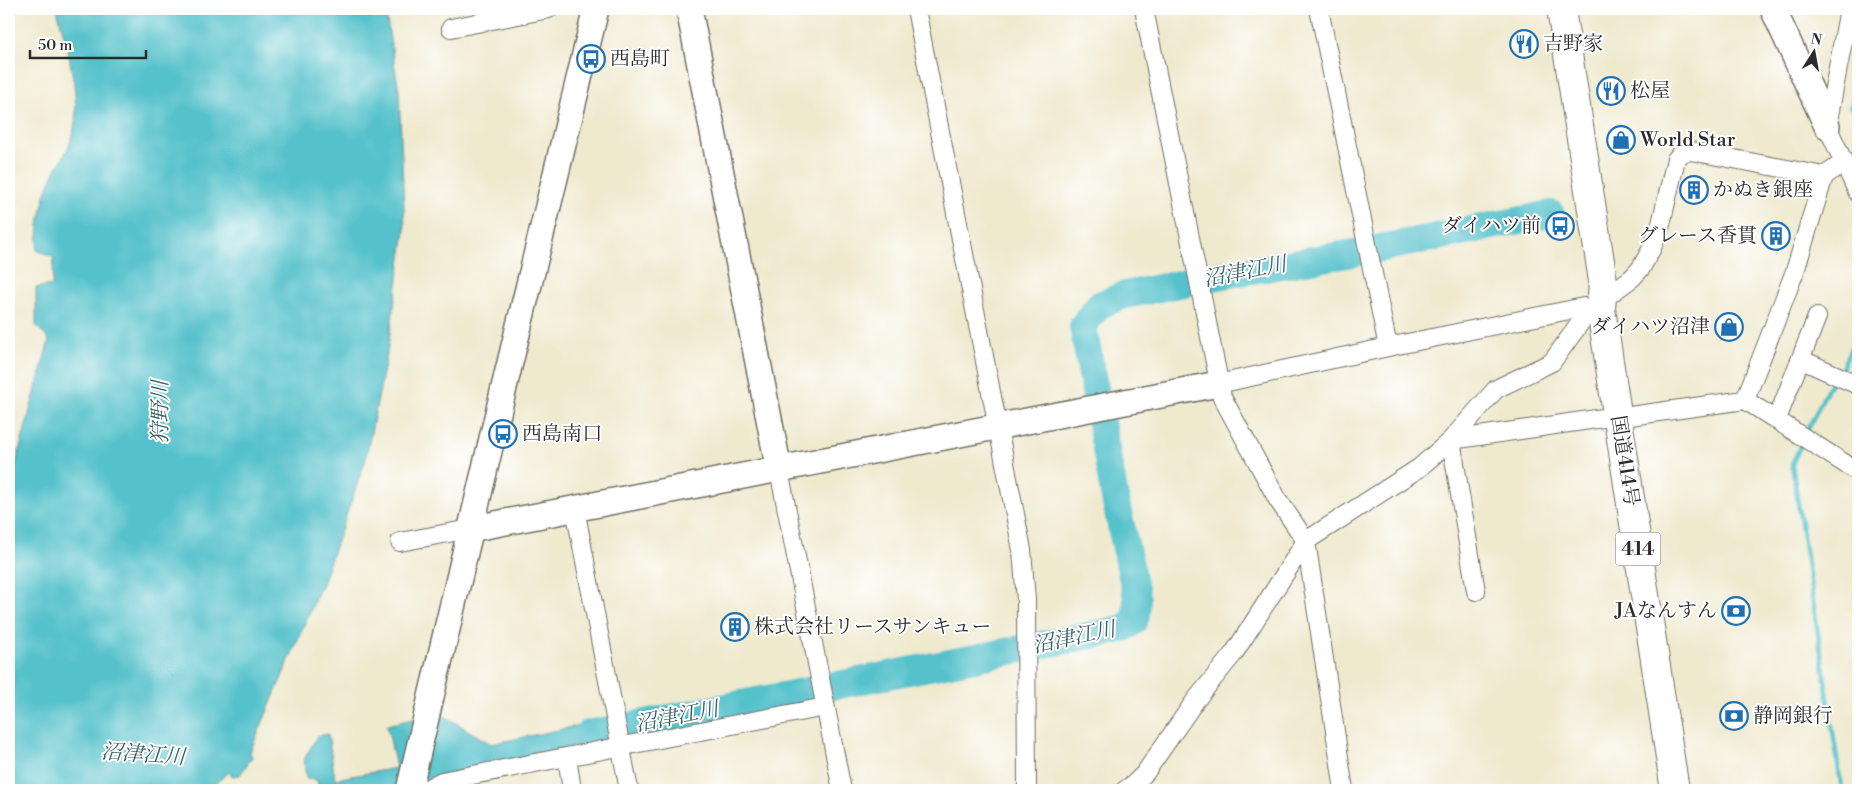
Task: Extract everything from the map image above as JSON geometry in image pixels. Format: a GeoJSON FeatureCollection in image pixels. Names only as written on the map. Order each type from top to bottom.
{"type":"FeatureCollection","features":[{"type":"Feature","properties":{"kind":"highway","name":"国道414号"},"geometry":{"type":"LineString","coordinates":[[1545,9],[1588,286],[1601,309]]}},
{"type":"Feature","properties":{"kind":"highway","name":"国道414号"},"geometry":{"type":"LineString","coordinates":[[1561,9],[1603,281],[1601,309],[1675,790]]}},
{"type":"Feature","properties":{"kind":"street"},"geometry":{"type":"LineString","coordinates":[[451,28],[549,9]]}},
{"type":"Feature","properties":{"kind":"street"},"geometry":{"type":"LineString","coordinates":[[409,790],[596,9]]}},
{"type":"Feature","properties":{"kind":"street"},"geometry":{"type":"LineString","coordinates":[[689,9],[842,790]]}},
{"type":"Feature","properties":{"kind":"street"},"geometry":{"type":"LineString","coordinates":[[916,9],[1022,550],[1026,610],[1026,790]]}},
{"type":"Feature","properties":{"kind":"street"},"geometry":{"type":"LineString","coordinates":[[1144,9],[1218,384],[1222,397],[1278,500],[1306,541],[1344,790]]}},
{"type":"Feature","properties":{"kind":"street"},"geometry":{"type":"LineString","coordinates":[[1319,9],[1388,347]]}},
{"type":"Feature","properties":{"kind":"street"},"geometry":{"type":"LineString","coordinates":[[1773,9],[1828,126],[1843,163],[1857,189]]}},
{"type":"Feature","properties":{"kind":"street"},"geometry":{"type":"LineString","coordinates":[[1828,126],[1849,9]]}},
{"type":"Feature","properties":{"kind":"street"},"geometry":{"type":"LineString","coordinates":[[1125,790],[1145,773],[1195,701],[1234,653],[1306,541],[1419,468],[1451,440],[1496,389],[1552,362],[1582,319],[1601,309],[1606,297],[1632,278],[1641,268],[1652,248],[1661,224],[1676,159],[1682,153],[1691,150],[1824,176]]}},
{"type":"Feature","properties":{"kind":"street"},"geometry":{"type":"LineString","coordinates":[[1745,400],[1795,271],[1824,176],[1843,163]]}},
{"type":"Feature","properties":{"kind":"street"},"geometry":{"type":"LineString","coordinates":[[400,542],[1218,384],[1584,307],[1601,309]]}},
{"type":"Feature","properties":{"kind":"street"},"geometry":{"type":"LineString","coordinates":[[1777,419],[1802,360],[1817,317]]}},
{"type":"Feature","properties":{"kind":"street"},"geometry":{"type":"LineString","coordinates":[[1802,360],[1858,385]]}},
{"type":"Feature","properties":{"kind":"street"},"geometry":{"type":"LineString","coordinates":[[1451,440],[1745,400],[1858,472]]}},
{"type":"Feature","properties":{"kind":"street"},"geometry":{"type":"LineString","coordinates":[[1451,440],[1476,591]]}},
{"type":"Feature","properties":{"kind":"street"},"geometry":{"type":"LineString","coordinates":[[575,509],[629,790]]}},
{"type":"Feature","properties":{"kind":"street"},"geometry":{"type":"LineString","coordinates":[[425,790],[442,781],[825,707]]}},
{"type":"Feature","properties":{"kind":"street"},"geometry":{"type":"LineString","coordinates":[[567,757],[572,790]]}},
{"type":"Feature","properties":{"kind":"water","name":"狩野川"},"geometry":{"type":"Polygon","coordinates":[[[57,9],[385,9],[399,91],[405,231],[387,354],[365,462],[323,581],[250,752],[252,757],[240,775],[233,776],[228,772],[209,790],[9,790],[9,504],[15,466],[49,340],[36,325],[36,288],[52,285],[54,258],[37,250],[41,212],[49,184],[67,150],[73,134],[76,104],[72,71],[57,9]]]}},
{"type":"Feature","properties":{"kind":"water"},"geometry":{"type":"Polygon","coordinates":[[[441,714],[491,744],[610,719],[625,735],[429,778],[419,786],[399,790],[319,790],[317,780],[306,778],[304,760],[317,736],[328,734],[335,779],[396,768],[387,725],[441,714]]]}},
{"type":"Feature","properties":{"kind":"waterway"},"geometry":{"type":"LineString","coordinates":[[1850,107],[1858,92]]}},
{"type":"Feature","properties":{"kind":"waterway","name":"沼津江川"},"geometry":{"type":"LineString","coordinates":[[589,734],[1122,629],[1133,622],[1136,616],[1137,598],[1116,503],[1083,326],[1099,305],[1125,295],[1223,275],[1371,250],[1551,214]]}},
{"type":"Feature","properties":{"kind":"waterway"},"geometry":{"type":"LineString","coordinates":[[1840,373],[1858,331]]}},
{"type":"Feature","properties":{"kind":"waterway"},"geometry":{"type":"LineString","coordinates":[[1806,433],[1829,386],[1835,379]]}},
{"type":"Feature","properties":{"kind":"waterway"},"geometry":{"type":"LineString","coordinates":[[1803,440],[1792,464],[1842,790]]}},
{"type":"Feature","properties":{"kind":"place","name":"吉野家"},"geometry":{"type":"Point","coordinates":[1524,44]}},
{"type":"Feature","properties":{"kind":"place","name":"西島町"},"geometry":{"type":"Point","coordinates":[591,59]}},
{"type":"Feature","properties":{"kind":"place","name":"松屋"},"geometry":{"type":"Point","coordinates":[1611,91]}},
{"type":"Feature","properties":{"kind":"place","name":"World Star"},"geometry":{"type":"Point","coordinates":[1621,140]}},
{"type":"Feature","properties":{"kind":"place","name":"かぬき銀座"},"geometry":{"type":"Point","coordinates":[1694,190]}},
{"type":"Feature","properties":{"kind":"place","name":"ダイハツ前"},"geometry":{"type":"Point","coordinates":[1560,226]}},
{"type":"Feature","properties":{"kind":"place","name":"グレース香貫"},"geometry":{"type":"Point","coordinates":[1776,236]}},
{"type":"Feature","properties":{"kind":"place","name":"ダイハツ沼津"},"geometry":{"type":"Point","coordinates":[1729,327]}},
{"type":"Feature","properties":{"kind":"place","name":"西島南口"},"geometry":{"type":"Point","coordinates":[503,434]}},
{"type":"Feature","properties":{"kind":"place","name":"JAなんすん"},"geometry":{"type":"Point","coordinates":[1736,611]}},
{"type":"Feature","properties":{"kind":"place","name":"株式会社リースサンキュー"},"geometry":{"type":"Point","coordinates":[735,627]}},
{"type":"Feature","properties":{"kind":"place","name":"静岡銀行"},"geometry":{"type":"Point","coordinates":[1734,716]}}]}
